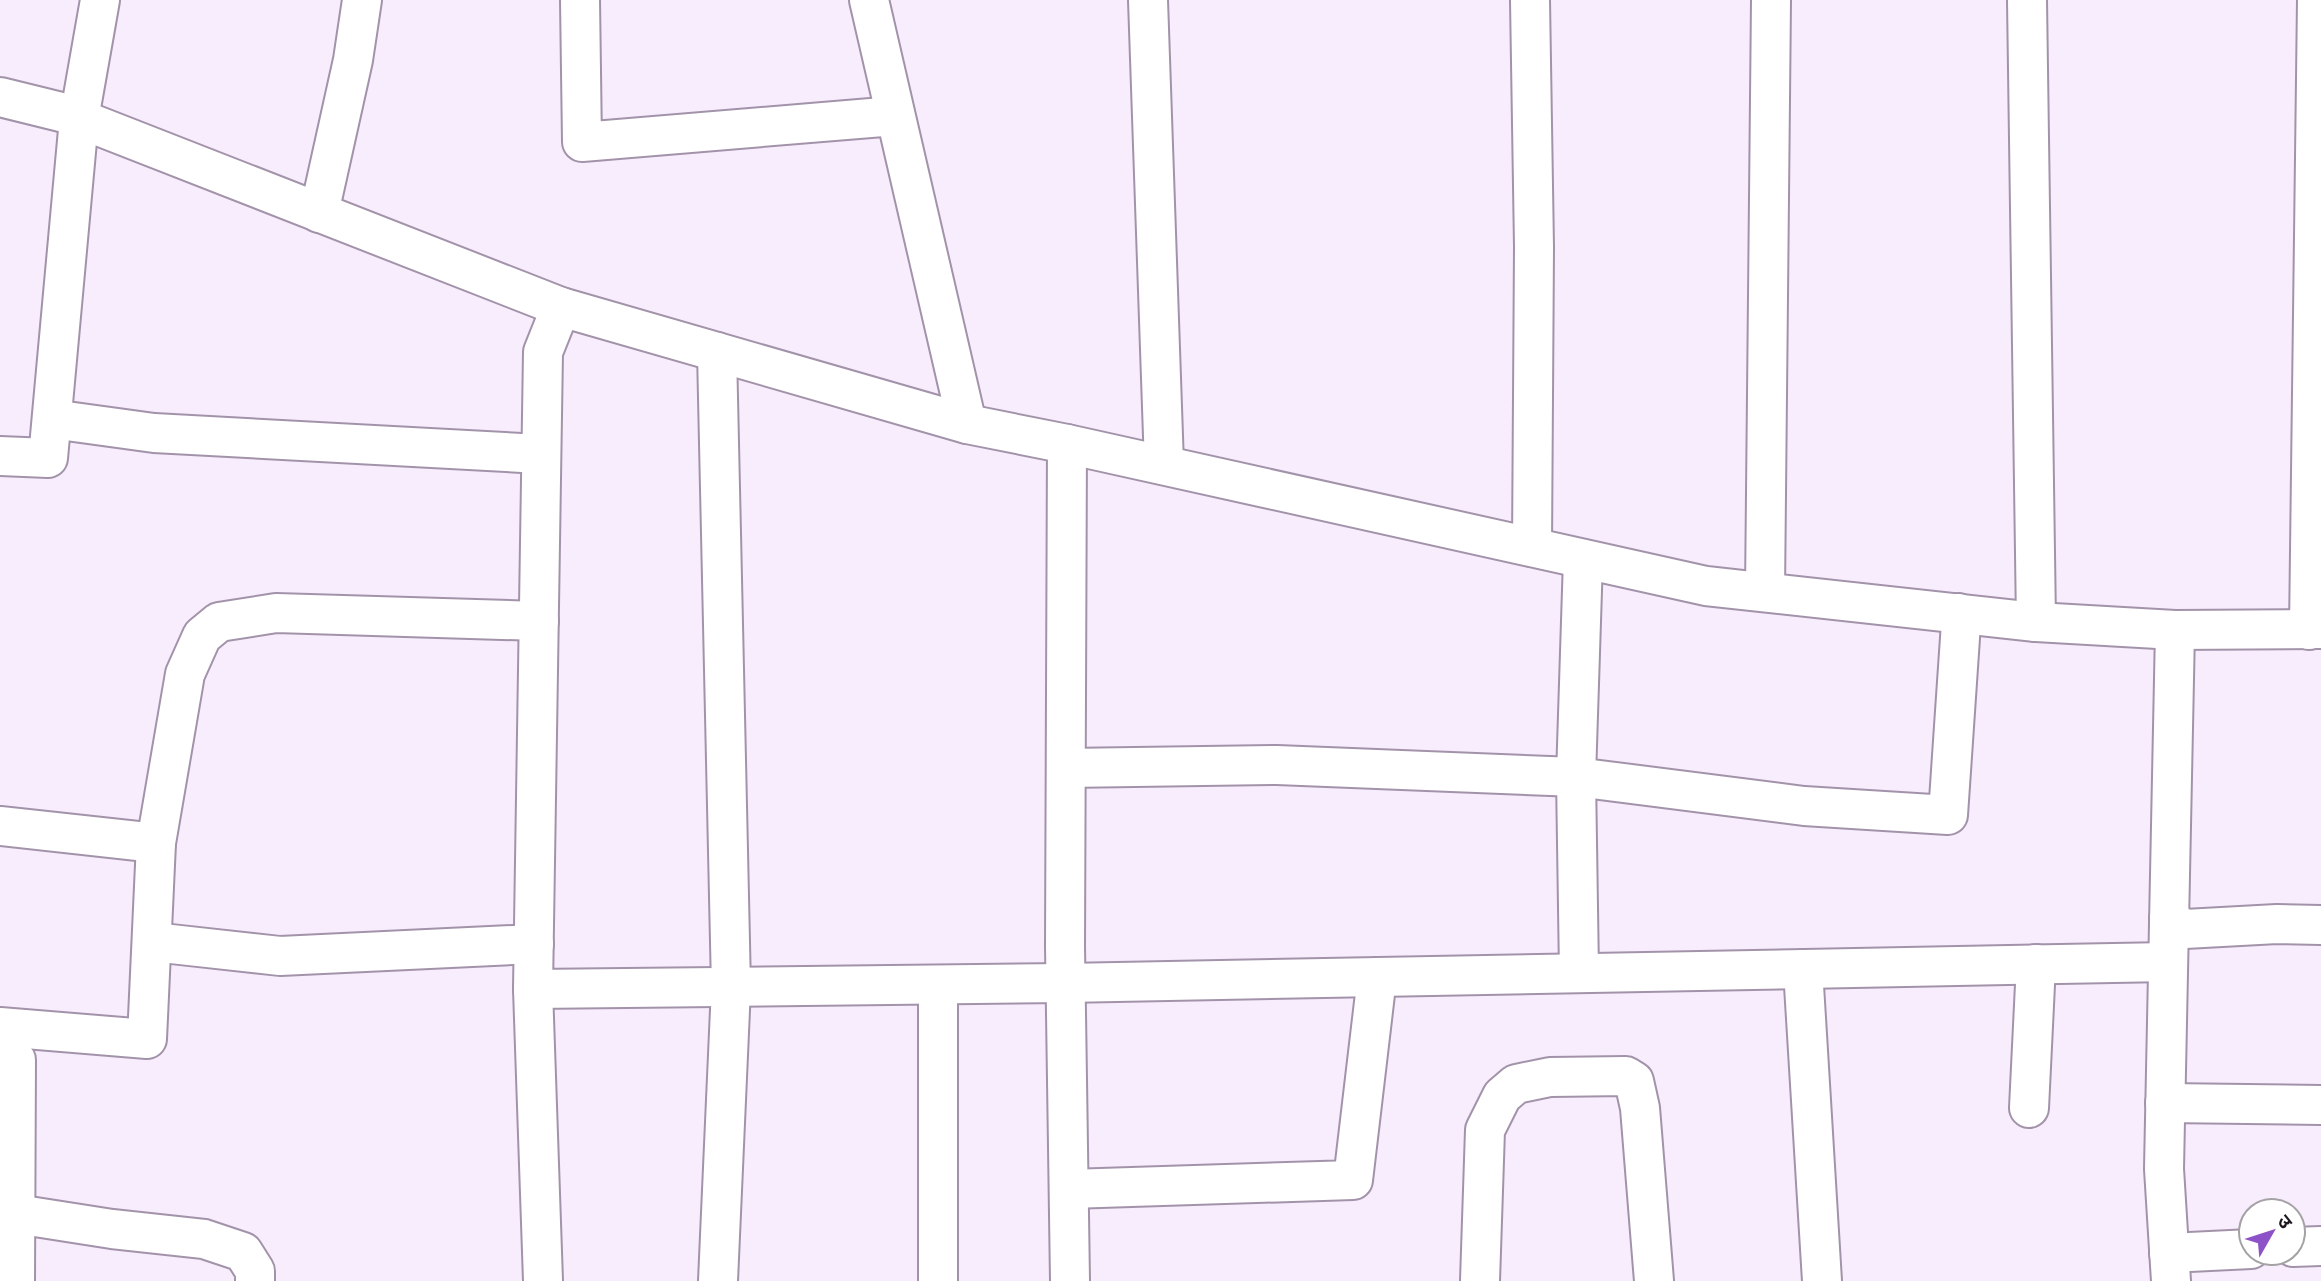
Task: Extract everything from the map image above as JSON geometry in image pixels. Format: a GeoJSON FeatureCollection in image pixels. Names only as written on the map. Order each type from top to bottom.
{"type":"FeatureCollection","features":[{"type":"Feature","properties":{"kind":"street"},"geometry":{"type":"LineString","coordinates":[[0,456],[48,458],[79,119],[100,0]]}},
{"type":"Feature","properties":{"kind":"street"},"geometry":{"type":"LineString","coordinates":[[319,213],[353,60],[362,0]]}},
{"type":"Feature","properties":{"kind":"street"},"geometry":{"type":"LineString","coordinates":[[580,0],[582,142],[895,116]]}},
{"type":"Feature","properties":{"kind":"street"},"geometry":{"type":"LineString","coordinates":[[869,0],[967,424]]}},
{"type":"Feature","properties":{"kind":"street"},"geometry":{"type":"LineString","coordinates":[[1148,0],[1164,465]]}},
{"type":"Feature","properties":{"kind":"street"},"geometry":{"type":"LineString","coordinates":[[1530,0],[1534,247],[1532,547]]}},
{"type":"Feature","properties":{"kind":"street"},"geometry":{"type":"LineString","coordinates":[[1765,592],[1771,0]]}},
{"type":"Feature","properties":{"kind":"street"},"geometry":{"type":"LineString","coordinates":[[2026,0],[2036,622]]}},
{"type":"Feature","properties":{"kind":"street"},"geometry":{"type":"LineString","coordinates":[[0,97],[79,119],[562,307],[967,424],[1164,465],[1706,586],[2036,622],[2175,630],[2315,629],[2317,0]]}},
{"type":"Feature","properties":{"kind":"street"},"geometry":{"type":"LineString","coordinates":[[544,1281],[533,989],[541,454],[543,352],[562,307]]}},
{"type":"Feature","properties":{"kind":"street"},"geometry":{"type":"LineString","coordinates":[[717,352],[731,987],[719,1281]]}},
{"type":"Feature","properties":{"kind":"street"},"geometry":{"type":"LineString","coordinates":[[52,419],[154,433],[541,454]]}},
{"type":"Feature","properties":{"kind":"street"},"geometry":{"type":"LineString","coordinates":[[1067,444],[1065,983],[1070,1281]]}},
{"type":"Feature","properties":{"kind":"street"},"geometry":{"type":"LineString","coordinates":[[1578,973],[1576,777],[1583,559]]}},
{"type":"Feature","properties":{"kind":"street"},"geometry":{"type":"LineString","coordinates":[[0,1027],[147,1039],[156,843],[185,674],[202,636],[219,622],[275,613],[539,621]]}},
{"type":"Feature","properties":{"kind":"street"},"geometry":{"type":"LineString","coordinates":[[1066,768],[1278,765],[1576,777],[1804,806],[1948,815],[1961,623],[1958,613]]}},
{"type":"Feature","properties":{"kind":"street"},"geometry":{"type":"LineString","coordinates":[[2175,630],[2164,1169],[2170,1267],[2237,1252]]}},
{"type":"Feature","properties":{"kind":"street"},"geometry":{"type":"LineString","coordinates":[[0,826],[156,843]]}},
{"type":"Feature","properties":{"kind":"street"},"geometry":{"type":"LineString","coordinates":[[2169,919],[2185,929],[2277,924],[2321,925]]}},
{"type":"Feature","properties":{"kind":"street"},"geometry":{"type":"LineString","coordinates":[[153,942],[280,956],[534,944]]}},
{"type":"Feature","properties":{"kind":"street"},"geometry":{"type":"LineString","coordinates":[[533,989],[1065,983],[2168,962]]}},
{"type":"Feature","properties":{"kind":"street"},"geometry":{"type":"LineString","coordinates":[[2029,1108],[2036,964]]}},
{"type":"Feature","properties":{"kind":"street"},"geometry":{"type":"LineString","coordinates":[[1803,969],[1822,1281]]}},
{"type":"Feature","properties":{"kind":"street"},"geometry":{"type":"LineString","coordinates":[[1069,1189],[1353,1180],[1377,977]]}},
{"type":"Feature","properties":{"kind":"street"},"geometry":{"type":"LineString","coordinates":[[938,985],[938,1281]]}},
{"type":"Feature","properties":{"kind":"street"},"geometry":{"type":"LineString","coordinates":[[0,1049],[16,1060],[15,1281]]}},
{"type":"Feature","properties":{"kind":"street"},"geometry":{"type":"LineString","coordinates":[[1480,1281],[1485,1130],[1502,1096],[1516,1084],[1550,1077],[1626,1076],[1634,1082],[1640,1108],[1654,1281]]}},
{"type":"Feature","properties":{"kind":"street"},"geometry":{"type":"LineString","coordinates":[[2165,1103],[2321,1105]]}},
{"type":"Feature","properties":{"kind":"street"},"geometry":{"type":"LineString","coordinates":[[16,1214],[204,1239],[243,1252],[255,1271],[255,1281]]}}]}
